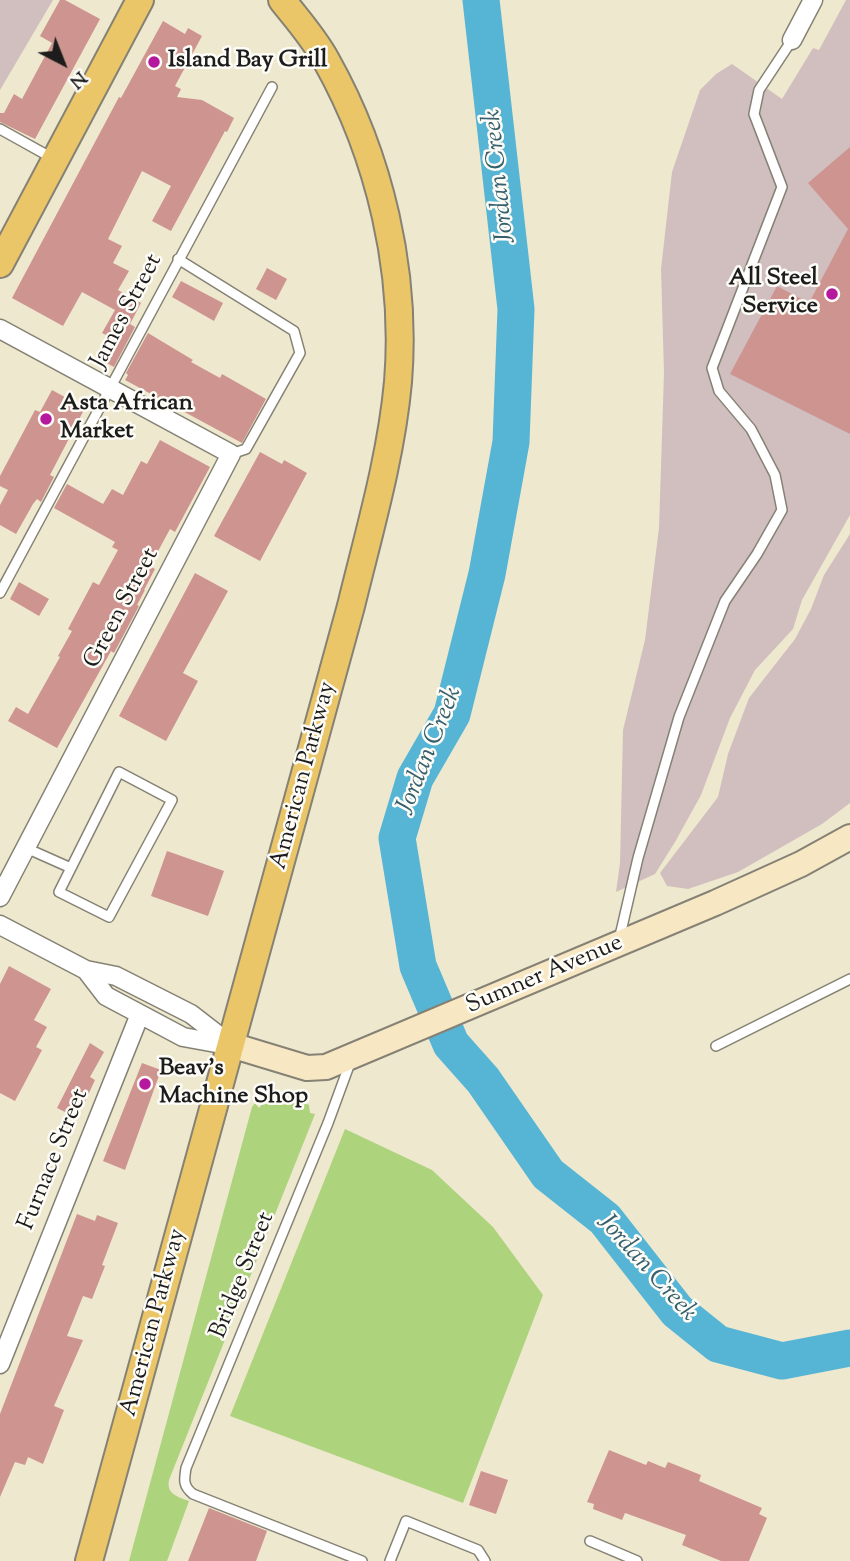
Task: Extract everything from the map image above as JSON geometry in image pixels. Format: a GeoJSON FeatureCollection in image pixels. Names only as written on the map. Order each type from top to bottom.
{"type":"FeatureCollection","features":[{"type":"Feature","properties":{"kind":"main road","name":"American Parkway"},"geometry":{"type":"LineString","coordinates":[[89,1561],[351,606],[384,470],[398,381],[397,282],[387,223],[373,166],[352,111],[325,58],[282,0]]}},
{"type":"Feature","properties":{"kind":"main road"},"geometry":{"type":"LineString","coordinates":[[0,264],[139,3]]}},
{"type":"Feature","properties":{"kind":"street"},"geometry":{"type":"LineString","coordinates":[[792,40],[813,0]]}},
{"type":"Feature","properties":{"kind":"street"},"geometry":{"type":"LineString","coordinates":[[0,329],[232,454]]}},
{"type":"Feature","properties":{"kind":"street","name":"Green Street"},"geometry":{"type":"LineString","coordinates":[[0,897],[232,454]]}},
{"type":"Feature","properties":{"kind":"street","name":"Sumner Avenue"},"geometry":{"type":"LineString","coordinates":[[231,1045],[307,1068],[326,1067],[618,945],[801,864],[850,837]]}},
{"type":"Feature","properties":{"kind":"street"},"geometry":{"type":"LineString","coordinates":[[1,928],[86,970],[116,976],[191,1014],[231,1045]]}},
{"type":"Feature","properties":{"kind":"street"},"geometry":{"type":"LineString","coordinates":[[86,970],[106,996],[183,1037],[231,1045]]}},
{"type":"Feature","properties":{"kind":"street","name":"Furnace Street"},"geometry":{"type":"LineString","coordinates":[[0,1364],[140,1014]]}},
{"type":"Feature","properties":{"kind":"lane"},"geometry":{"type":"LineString","coordinates":[[618,945],[638,858],[679,717],[725,601],[757,554],[782,510],[775,475],[751,429],[719,391],[712,368],[782,187],[754,114],[759,90],[792,40]]}},
{"type":"Feature","properties":{"kind":"lane","name":"James Street"},"geometry":{"type":"LineString","coordinates":[[0,593],[272,86]]}},
{"type":"Feature","properties":{"kind":"lane"},"geometry":{"type":"LineString","coordinates":[[0,129],[54,159]]}},
{"type":"Feature","properties":{"kind":"lane","name":"Green Street"},"geometry":{"type":"LineString","coordinates":[[178,259],[294,331],[300,353],[246,449],[232,454]]}},
{"type":"Feature","properties":{"kind":"lane"},"geometry":{"type":"LineString","coordinates":[[119,772],[172,800],[109,917],[59,892],[71,868],[119,772]]}},
{"type":"Feature","properties":{"kind":"lane"},"geometry":{"type":"LineString","coordinates":[[26,848],[71,868]]}},
{"type":"Feature","properties":{"kind":"lane"},"geometry":{"type":"LineString","coordinates":[[716,1046],[850,979]]}},
{"type":"Feature","properties":{"kind":"lane","name":"Bridge Street"},"geometry":{"type":"LineString","coordinates":[[351,1058],[328,1123],[186,1468],[184,1479],[186,1488],[193,1494],[362,1561]]}},
{"type":"Feature","properties":{"kind":"lane"},"geometry":{"type":"LineString","coordinates":[[390,1561],[407,1521],[478,1550],[485,1561]]}},
{"type":"Feature","properties":{"kind":"lane"},"geometry":{"type":"LineString","coordinates":[[590,1541],[637,1561]]}},
{"type":"Feature","properties":{"kind":"shaded area"},"geometry":{"type":"Polygon","coordinates":[[[0,0],[53,0],[0,90],[0,0]]]}},
{"type":"Feature","properties":{"kind":"shaded area"},"geometry":{"type":"Polygon","coordinates":[[[846,0],[850,0],[850,515],[802,600],[793,629],[755,670],[730,718],[701,795],[675,842],[655,874],[616,892],[620,863],[623,730],[645,640],[659,528],[664,373],[661,269],[672,172],[700,90],[716,74],[732,64],[782,99],[813,48],[819,50],[846,0]]]}},
{"type":"Feature","properties":{"kind":"shaded area"},"geometry":{"type":"Polygon","coordinates":[[[850,534],[850,803],[822,824],[738,872],[688,889],[667,886],[660,873],[718,797],[728,754],[749,698],[795,639],[811,609],[824,575],[850,534]]]}},
{"type":"Feature","properties":{"kind":"green space"},"geometry":{"type":"Polygon","coordinates":[[[301,1101],[309,1105],[310,1113],[315,1114],[169,1480],[171,1492],[189,1501],[167,1561],[129,1561],[252,1107],[255,1103],[259,1108],[264,1102],[301,1101]]]}},
{"type":"Feature","properties":{"kind":"green space"},"geometry":{"type":"Polygon","coordinates":[[[345,1129],[432,1170],[493,1227],[543,1295],[463,1503],[230,1416],[345,1129]]]}},
{"type":"Feature","properties":{"kind":"building"},"geometry":{"type":"Polygon","coordinates":[[[60,0],[65,0],[100,19],[35,139],[0,122],[0,113],[4,113],[14,94],[22,99],[52,43],[40,36],[60,0]]]}},
{"type":"Feature","properties":{"kind":"building"},"geometry":{"type":"Polygon","coordinates":[[[163,21],[185,34],[188,28],[202,36],[175,86],[181,89],[177,97],[202,100],[234,118],[171,231],[152,221],[171,186],[142,171],[108,239],[122,246],[113,263],[129,271],[118,290],[141,303],[130,324],[135,327],[114,367],[98,358],[110,337],[102,333],[115,310],[82,292],[63,326],[12,298],[119,97],[121,98],[163,21]]]}},
{"type":"Feature","properties":{"kind":"building","name":"All Steel Service"},"geometry":{"type":"Polygon","coordinates":[[[850,147],[850,434],[730,374],[777,286],[809,303],[848,229],[808,183],[850,147]]]}},
{"type":"Feature","properties":{"kind":"building"},"geometry":{"type":"Polygon","coordinates":[[[267,268],[287,279],[276,300],[256,289],[267,268]]]}},
{"type":"Feature","properties":{"kind":"building"},"geometry":{"type":"Polygon","coordinates":[[[181,281],[223,303],[214,321],[172,297],[181,281]]]}},
{"type":"Feature","properties":{"kind":"building"},"geometry":{"type":"Polygon","coordinates":[[[148,333],[193,360],[191,362],[220,378],[222,374],[266,399],[242,443],[125,380],[128,375],[126,373],[148,333]]]}},
{"type":"Feature","properties":{"kind":"building"},"geometry":{"type":"Polygon","coordinates":[[[52,390],[85,408],[50,475],[54,477],[41,502],[37,499],[33,504],[16,534],[0,525],[0,505],[8,490],[0,486],[0,476],[35,410],[40,412],[52,390]]]}},
{"type":"Feature","properties":{"kind":"building"},"geometry":{"type":"Polygon","coordinates":[[[160,440],[210,467],[175,532],[170,529],[150,566],[155,569],[137,605],[139,606],[57,748],[8,721],[16,707],[28,714],[60,657],[58,656],[72,631],[68,629],[93,582],[99,585],[118,550],[112,547],[115,542],[54,508],[67,484],[103,504],[112,489],[123,495],[141,461],[147,464],[160,440]]]}},
{"type":"Feature","properties":{"kind":"building"},"geometry":{"type":"Polygon","coordinates":[[[260,452],[282,464],[284,460],[307,473],[260,561],[214,536],[260,452]]]}},
{"type":"Feature","properties":{"kind":"building"},"geometry":{"type":"Polygon","coordinates":[[[195,573],[228,591],[183,673],[198,681],[166,741],[119,716],[195,573]]]}},
{"type":"Feature","properties":{"kind":"building"},"geometry":{"type":"Polygon","coordinates":[[[19,582],[49,599],[39,616],[10,599],[19,582]]]}},
{"type":"Feature","properties":{"kind":"building"},"geometry":{"type":"Polygon","coordinates":[[[167,851],[224,871],[208,916],[151,896],[167,851]]]}},
{"type":"Feature","properties":{"kind":"building"},"geometry":{"type":"Polygon","coordinates":[[[9,966],[51,989],[34,1020],[47,1027],[36,1047],[42,1050],[15,1101],[0,1093],[0,984],[9,966]]]}},
{"type":"Feature","properties":{"kind":"building"},"geometry":{"type":"Polygon","coordinates":[[[90,1043],[104,1052],[90,1077],[95,1080],[83,1106],[76,1102],[69,1114],[57,1108],[90,1043]]]}},
{"type":"Feature","properties":{"kind":"building"},"geometry":{"type":"Polygon","coordinates":[[[142,1063],[161,1070],[125,1170],[103,1161],[142,1063]]]}},
{"type":"Feature","properties":{"kind":"building"},"geometry":{"type":"Polygon","coordinates":[[[77,1214],[95,1221],[97,1215],[118,1223],[92,1299],[83,1296],[67,1336],[83,1340],[54,1406],[64,1410],[43,1464],[28,1457],[25,1465],[15,1462],[0,1497],[0,1414],[77,1214]]]}},
{"type":"Feature","properties":{"kind":"building"},"geometry":{"type":"Polygon","coordinates":[[[609,1450],[646,1465],[648,1461],[665,1468],[668,1462],[701,1475],[699,1481],[762,1508],[759,1514],[767,1518],[749,1561],[721,1561],[682,1545],[686,1535],[625,1513],[622,1520],[593,1509],[594,1504],[587,1502],[609,1450]]]}},
{"type":"Feature","properties":{"kind":"building"},"geometry":{"type":"Polygon","coordinates":[[[481,1471],[508,1480],[496,1514],[469,1505],[481,1471]]]}},
{"type":"Feature","properties":{"kind":"building"},"geometry":{"type":"Polygon","coordinates":[[[209,1508],[267,1531],[256,1561],[188,1561],[209,1508]]]}},
{"type":"Feature","properties":{"kind":"waterway","name":"Jordan Creek"},"geometry":{"type":"LineString","coordinates":[[481,0],[516,309],[511,442],[487,574],[452,714],[415,778],[397,838],[418,966],[451,1044],[483,1080],[548,1174],[605,1219],[677,1311],[718,1344],[782,1361],[850,1348]]}},
{"type":"Feature","properties":{"kind":"place","name":"Island Bay Grill"},"geometry":{"type":"Point","coordinates":[154,62]}},
{"type":"Feature","properties":{"kind":"place","name":"All Steel Service"},"geometry":{"type":"Point","coordinates":[832,294]}},
{"type":"Feature","properties":{"kind":"place","name":"Asta African Market"},"geometry":{"type":"Point","coordinates":[46,419]}},
{"type":"Feature","properties":{"kind":"place","name":"Beav's Machine Shop"},"geometry":{"type":"Point","coordinates":[145,1084]}}]}
